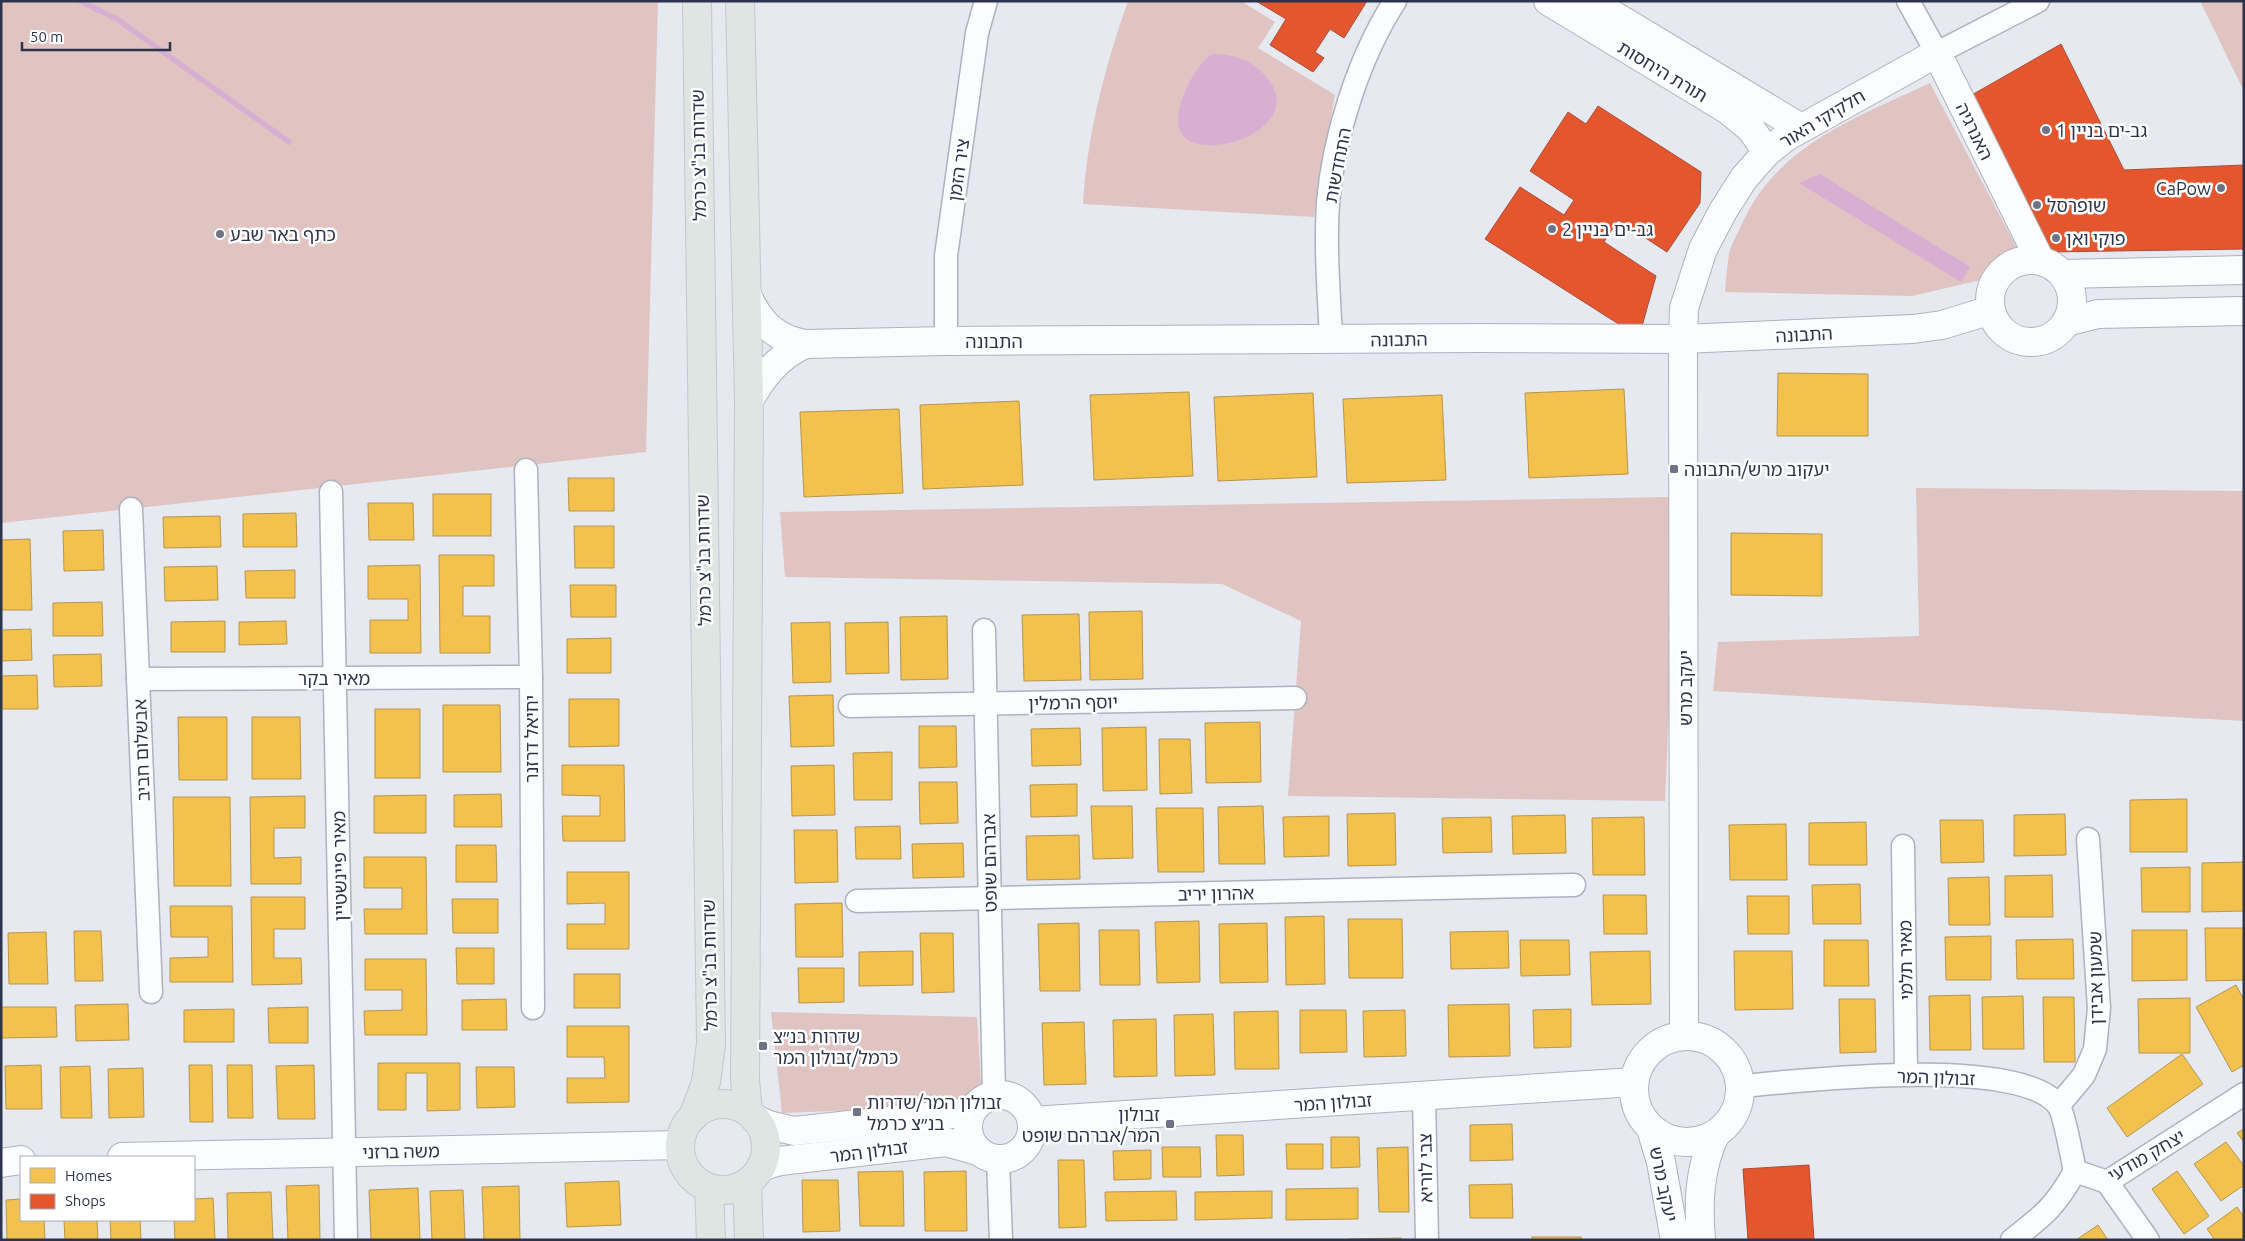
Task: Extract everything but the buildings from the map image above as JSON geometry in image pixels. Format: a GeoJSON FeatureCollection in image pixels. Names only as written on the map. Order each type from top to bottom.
{"type":"FeatureCollection","features":[{"type":"Feature","properties":{"kind":"main road","name":"שדרות בנ\"צ כרמל"},"geometry":{"type":"LineString","coordinates":[[692,1117],[706,1082],[711,1044],[697,1]]}},
{"type":"Feature","properties":{"kind":"main road","name":"שדרות בנ\"צ כרמל"},"geometry":{"type":"LineString","coordinates":[[740,1],[749,401],[745,1080],[751,1115]]}},
{"type":"Feature","properties":{"kind":"main road"},"geometry":{"type":"LineString","coordinates":[[749,1240],[754,1175],[765,1155],[766,1142],[762,1130],[751,1115],[737,1107],[713,1105],[692,1117],[686,1125],[680,1145],[682,1159],[688,1171],[697,1181],[709,1188],[722,1190],[735,1188],[754,1175]]}},
{"type":"Feature","properties":{"kind":"main road"},"geometry":{"type":"LineString","coordinates":[[709,1188],[711,1240]]}},
{"type":"Feature","properties":{"kind":"street","name":"ציר הזמן"},"geometry":{"type":"LineString","coordinates":[[946,341],[946,256],[978,33],[986,1]]}},
{"type":"Feature","properties":{"kind":"street","name":"התחדשות"},"geometry":{"type":"LineString","coordinates":[[1332,340],[1327,250],[1328,202],[1335,158],[1359,74],[1377,29],[1395,1]]}},
{"type":"Feature","properties":{"kind":"street","name":"תורת היחסות"},"geometry":{"type":"LineString","coordinates":[[1548,1],[1728,110],[1751,129],[1767,152]]}},
{"type":"Feature","properties":{"kind":"street","name":"תורת היחסות"},"geometry":{"type":"LineString","coordinates":[[1590,1],[1802,128]]}},
{"type":"Feature","properties":{"kind":"street","name":"האנרגיה"},"geometry":{"type":"LineString","coordinates":[[1908,1],[2051,267]]}},
{"type":"Feature","properties":{"kind":"street","name":"חלקיקי האור"},"geometry":{"type":"LineString","coordinates":[[1683,339],[1684,308],[1703,249],[1722,211],[1744,178],[1767,152],[1802,128],[1937,53],[2038,1]]}},
{"type":"Feature","properties":{"kind":"street"},"geometry":{"type":"LineString","coordinates":[[2051,267],[2068,284],[2072,297],[2071,310],[2066,322],[2053,336],[2031,342],[2017,340],[2004,333],[1995,322],[1989,295],[1993,282],[2002,271],[2020,261],[2051,267],[2244,270]]}},
{"type":"Feature","properties":{"kind":"street","name":"התבונה"},"geometry":{"type":"LineString","coordinates":[[748,297],[763,323],[777,335],[793,342],[805,344],[946,341],[1683,339],[1913,329],[1942,325],[1991,310]]}},
{"type":"Feature","properties":{"kind":"street"},"geometry":{"type":"LineString","coordinates":[[2066,322],[2098,314],[2244,311]]}},
{"type":"Feature","properties":{"kind":"street","name":"יעקב מרש"},"geometry":{"type":"LineString","coordinates":[[1683,339],[1684,1036]]}},
{"type":"Feature","properties":{"kind":"street"},"geometry":{"type":"LineString","coordinates":[[749,401],[757,385],[777,361],[805,344]]}},
{"type":"Feature","properties":{"kind":"street","name":"יחיאל דרזנר"},"geometry":{"type":"LineString","coordinates":[[526,470],[531,677],[533,1008]]}},
{"type":"Feature","properties":{"kind":"street","name":"מאיר פיינשטיין"},"geometry":{"type":"LineString","coordinates":[[331,492],[346,1240]]}},
{"type":"Feature","properties":{"kind":"street","name":"אבשלום חביב"},"geometry":{"type":"LineString","coordinates":[[131,509],[151,992]]}},
{"type":"Feature","properties":{"kind":"street","name":"אברהם שופט"},"geometry":{"type":"LineString","coordinates":[[984,630],[994,1095]]}},
{"type":"Feature","properties":{"kind":"street","name":"מאיר בקר"},"geometry":{"type":"LineString","coordinates":[[138,679],[531,677]]}},
{"type":"Feature","properties":{"kind":"street","name":"יוסף הרמלין"},"geometry":{"type":"LineString","coordinates":[[850,706],[1295,698]]}},
{"type":"Feature","properties":{"kind":"street","name":"שמעון אבידן"},"geometry":{"type":"LineString","coordinates":[[2058,1105],[2084,1075],[2095,1049],[2099,1008],[2088,839]]}},
{"type":"Feature","properties":{"kind":"street","name":"מאיר תלמי"},"geometry":{"type":"LineString","coordinates":[[1903,846],[1906,1073]]}},
{"type":"Feature","properties":{"kind":"street","name":"אהרון יריב"},"geometry":{"type":"LineString","coordinates":[[857,901],[1574,886]]}},
{"type":"Feature","properties":{"kind":"street"},"geometry":{"type":"LineString","coordinates":[[1684,1036],[1700,1038],[1716,1044],[1728,1055],[1737,1069],[1740,1086],[1735,1114],[1726,1126],[1715,1135],[1699,1142],[1682,1143],[1665,1138],[1651,1129],[1640,1116],[1634,1100],[1634,1082],[1638,1068],[1645,1056],[1656,1045],[1669,1039],[1684,1036]]}},
{"type":"Feature","properties":{"kind":"street","name":"זבולון המר"},"geometry":{"type":"LineString","coordinates":[[1740,1086],[1906,1073],[1975,1077],[2023,1086],[2046,1096],[2058,1105]]}},
{"type":"Feature","properties":{"kind":"street","name":"זבולון המר"},"geometry":{"type":"LineString","coordinates":[[1032,1121],[1634,1082]]}},
{"type":"Feature","properties":{"kind":"street","name":"יצחק מודעי"},"geometry":{"type":"LineString","coordinates":[[2075,1171],[2107,1182],[2244,1094]]}},
{"type":"Feature","properties":{"kind":"street"},"geometry":{"type":"LineString","coordinates":[[988,1156],[1017,1156],[1025,1149],[1030,1140],[1032,1121],[1029,1111],[1014,1098],[994,1095],[985,1098],[971,1112],[968,1122],[968,1133],[988,1156],[1001,1240]]}},
{"type":"Feature","properties":{"kind":"street","name":"צבי לוריא"},"geometry":{"type":"LineString","coordinates":[[1424,1096],[1427,1240]]}},
{"type":"Feature","properties":{"kind":"street"},"geometry":{"type":"LineString","coordinates":[[2012,1240],[2047,1213],[2064,1191],[2075,1171],[2058,1105]]}},
{"type":"Feature","properties":{"kind":"street","name":"זבולון המר"},"geometry":{"type":"LineString","coordinates":[[751,1115],[769,1125],[794,1131],[971,1112]]}},
{"type":"Feature","properties":{"kind":"street","name":"יעקב מרש"},"geometry":{"type":"LineString","coordinates":[[1651,1129],[1661,1162],[1675,1240]]}},
{"type":"Feature","properties":{"kind":"street","name":"יעקב מרש"},"geometry":{"type":"LineString","coordinates":[[1701,1240],[1700,1185],[1706,1154],[1715,1135]]}},
{"type":"Feature","properties":{"kind":"street","name":"זבולון המר"},"geometry":{"type":"LineString","coordinates":[[754,1175],[780,1161],[946,1142],[988,1156]]}},
{"type":"Feature","properties":{"kind":"street","name":"משה ברזני"},"geometry":{"type":"LineString","coordinates":[[166,1156],[680,1145]]}},
{"type":"Feature","properties":{"kind":"street"},"geometry":{"type":"LineString","coordinates":[[1,1163],[20,1160]]}},
{"type":"Feature","properties":{"kind":"street"},"geometry":{"type":"LineString","coordinates":[[2107,1182],[2148,1240]]}},
{"type":"Feature","properties":{"kind":"shaded area"},"geometry":{"type":"Polygon","coordinates":[[[1,1],[658,1],[646,452],[1,523],[1,1]]]}},
{"type":"Feature","properties":{"kind":"shaded area"},"geometry":{"type":"Polygon","coordinates":[[[1128,1],[1241,1],[1275,22],[1258,48],[1335,95],[1314,217],[1083,204],[1088,152],[1098,101],[1128,1]]]}},
{"type":"Feature","properties":{"kind":"shaded area"},"geometry":{"type":"Polygon","coordinates":[[[2200,1],[2244,1],[2244,91],[2200,1]]]}},
{"type":"Feature","properties":{"kind":"shaded area"},"geometry":{"type":"Polygon","coordinates":[[[1213,54],[1239,58],[1262,72],[1275,91],[1276,107],[1268,122],[1254,133],[1236,141],[1216,145],[1198,144],[1184,137],[1179,129],[1180,106],[1198,68],[1213,54]]]}},
{"type":"Feature","properties":{"kind":"shaded area"},"geometry":{"type":"Polygon","coordinates":[[[1930,83],[2018,250],[1989,270],[1981,280],[1912,296],[1725,292],[1729,254],[1733,243],[1756,198],[1775,174],[1797,154],[1821,137],[1847,122],[1930,83]]]}},
{"type":"Feature","properties":{"kind":"shaded area"},"geometry":{"type":"Polygon","coordinates":[[[1820,174],[1970,267],[1961,282],[1799,183],[1820,174]]]}},
{"type":"Feature","properties":{"kind":"shaded area"},"geometry":{"type":"Polygon","coordinates":[[[1916,488],[2244,491],[2244,721],[1713,691],[1718,642],[1919,636],[1916,488]]]}},
{"type":"Feature","properties":{"kind":"shaded area"},"geometry":{"type":"Polygon","coordinates":[[[1671,497],[1669,706],[1665,801],[1288,796],[1301,621],[1222,584],[785,577],[780,512],[1671,497]]]}},
{"type":"Feature","properties":{"kind":"shaded area"},"geometry":{"type":"Polygon","coordinates":[[[771,1012],[977,1017],[981,1086],[965,1106],[782,1113],[771,1012]]]}},
{"type":"Feature","properties":{"kind":"waterway"},"geometry":{"type":"LineString","coordinates":[[80,1],[117,19],[289,142]]}},
{"type":"Feature","properties":{"kind":"place","name":"גב-ים בניין 1"},"geometry":{"type":"Point","coordinates":[2046,130]}},
{"type":"Feature","properties":{"kind":"place","name":"CaPow"},"geometry":{"type":"Point","coordinates":[2221,188]}},
{"type":"Feature","properties":{"kind":"place","name":"שופרסל"},"geometry":{"type":"Point","coordinates":[2037,205]}},
{"type":"Feature","properties":{"kind":"place","name":"גב-ים בניין 2"},"geometry":{"type":"Point","coordinates":[1552,229]}},
{"type":"Feature","properties":{"kind":"place","name":"כתף באר שבע"},"geometry":{"type":"Point","coordinates":[220,234]}},
{"type":"Feature","properties":{"kind":"place","name":"פוקי ואן"},"geometry":{"type":"Point","coordinates":[2056,238]}},
{"type":"Feature","properties":{"kind":"place","name":"יעקוב מרש/התבונה"},"geometry":{"type":"Point","coordinates":[1674,469]}},
{"type":"Feature","properties":{"kind":"place","name":"שדרות בנ״צ כרמל/זבולון המר"},"geometry":{"type":"Point","coordinates":[763,1046]}},
{"type":"Feature","properties":{"kind":"place","name":"זבולון המר/שדרות בנ״צ כרמל"},"geometry":{"type":"Point","coordinates":[857,1112]}},
{"type":"Feature","properties":{"kind":"place","name":"זבולון המר/אברהם שופט"},"geometry":{"type":"Point","coordinates":[1170,1124]}}]}
